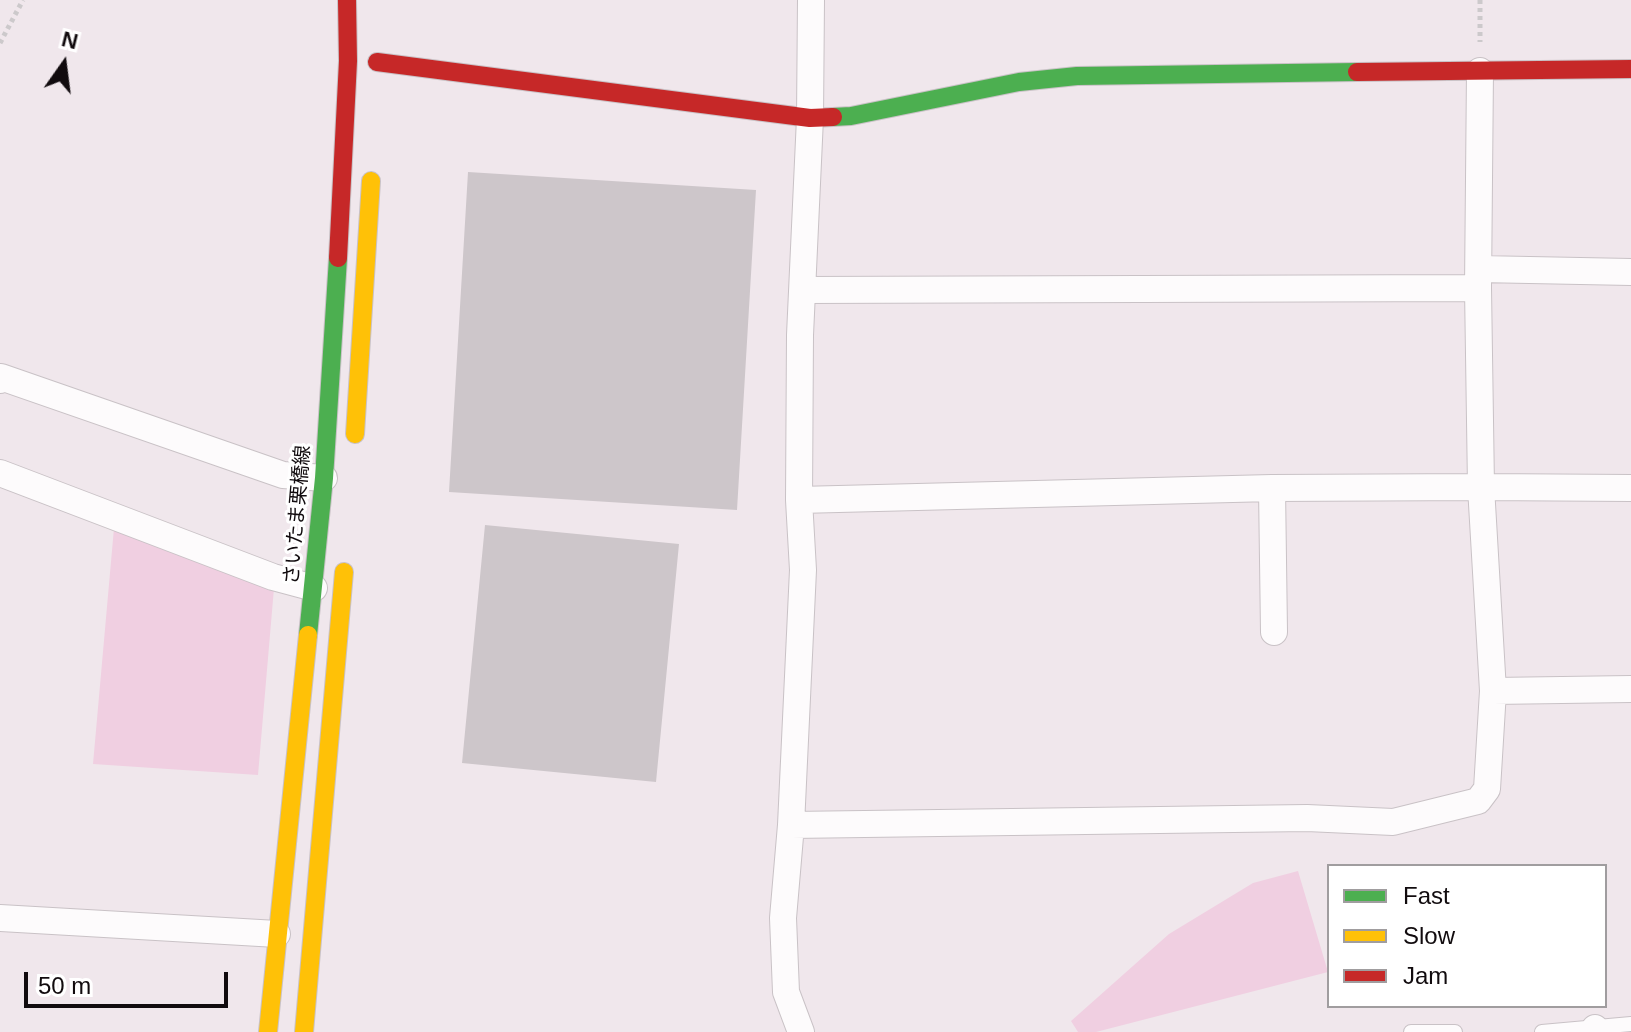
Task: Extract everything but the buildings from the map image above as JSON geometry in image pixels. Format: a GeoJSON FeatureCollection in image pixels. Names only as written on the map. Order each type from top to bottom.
{"type":"FeatureCollection","features":[{"type":"Feature","properties":{"kind":"main road","name":"さいたま栗橋線"},"geometry":{"type":"LineString","coordinates":[[268,1032],[324,478],[344,162],[347,0]]}},
{"type":"Feature","properties":{"kind":"main road"},"geometry":{"type":"LineString","coordinates":[[376,61],[810,118],[851,116],[1019,82],[1077,76],[1631,69]]}},
{"type":"Feature","properties":{"kind":"main road"},"geometry":{"type":"LineString","coordinates":[[354,447],[372,167]]}},
{"type":"Feature","properties":{"kind":"main road"},"geometry":{"type":"LineString","coordinates":[[304,1032],[345,551]]}},
{"type":"Feature","properties":{"kind":"street"},"geometry":{"type":"LineString","coordinates":[[801,1032],[786,992],[783,918],[791,825],[803,570],[799,500],[800,335],[810,118],[811,0]]}},
{"type":"Feature","properties":{"kind":"street"},"geometry":{"type":"LineString","coordinates":[[791,825],[1307,818],[1393,822],[1478,801],[1487,789],[1493,691],[1481,487],[1478,279],[1480,71]]}},
{"type":"Feature","properties":{"kind":"street"},"geometry":{"type":"LineString","coordinates":[[803,290],[1478,279],[1631,272]]}},
{"type":"Feature","properties":{"kind":"street"},"geometry":{"type":"LineString","coordinates":[[0,380],[1,377],[283,475],[324,478]]}},
{"type":"Feature","properties":{"kind":"street"},"geometry":{"type":"LineString","coordinates":[[0,473],[273,577],[314,588]]}},
{"type":"Feature","properties":{"kind":"street"},"geometry":{"type":"LineString","coordinates":[[799,500],[1272,488],[1631,488]]}},
{"type":"Feature","properties":{"kind":"street"},"geometry":{"type":"LineString","coordinates":[[1272,488],[1274,632]]}},
{"type":"Feature","properties":{"kind":"street"},"geometry":{"type":"LineString","coordinates":[[1493,691],[1631,689]]}},
{"type":"Feature","properties":{"kind":"street"},"geometry":{"type":"LineString","coordinates":[[0,918],[277,934]]}},
{"type":"Feature","properties":{"kind":"lane"},"geometry":{"type":"LineString","coordinates":[[1542,1032],[1595,1030],[1631,1024]]}},
{"type":"Feature","properties":{"kind":"lane"},"geometry":{"type":"LineString","coordinates":[[1411,1032],[1455,1032]]}},
{"type":"Feature","properties":{"kind":"path"},"geometry":{"type":"LineString","coordinates":[[0,43],[23,0]]}},
{"type":"Feature","properties":{"kind":"path"},"geometry":{"type":"LineString","coordinates":[[1480,0],[1480,71]]}},
{"type":"Feature","properties":{"kind":"shaded area"},"geometry":{"type":"Polygon","coordinates":[[[114,528],[274,588],[258,775],[93,764],[114,528]]]}},
{"type":"Feature","properties":{"kind":"shaded area"},"geometry":{"type":"Polygon","coordinates":[[[1298,871],[1327,972],[1096,1032],[1078,1032],[1071,1021],[1169,934],[1253,883],[1298,871]]]}},
{"type":"Feature","properties":{"kind":"traffic: fast"},"geometry":{"type":"LineString","coordinates":[[833,117],[1019,82],[1077,76],[1357,72]]}},
{"type":"Feature","properties":{"kind":"traffic: fast"},"geometry":{"type":"LineString","coordinates":[[308,635],[324,478],[338,258]]}},
{"type":"Feature","properties":{"kind":"traffic: slow"},"geometry":{"type":"LineString","coordinates":[[355,434],[371,181]]}},
{"type":"Feature","properties":{"kind":"traffic: slow"},"geometry":{"type":"LineString","coordinates":[[304,1032],[344,572]]}},
{"type":"Feature","properties":{"kind":"traffic: slow"},"geometry":{"type":"LineString","coordinates":[[268,1032],[308,635]]}},
{"type":"Feature","properties":{"kind":"traffic: jam"},"geometry":{"type":"LineString","coordinates":[[338,258],[348,61],[347,0]]}},
{"type":"Feature","properties":{"kind":"traffic: jam"},"geometry":{"type":"LineString","coordinates":[[377,62],[810,118],[833,117]]}},
{"type":"Feature","properties":{"kind":"traffic: jam"},"geometry":{"type":"LineString","coordinates":[[1357,72],[1631,69]]}}]}
